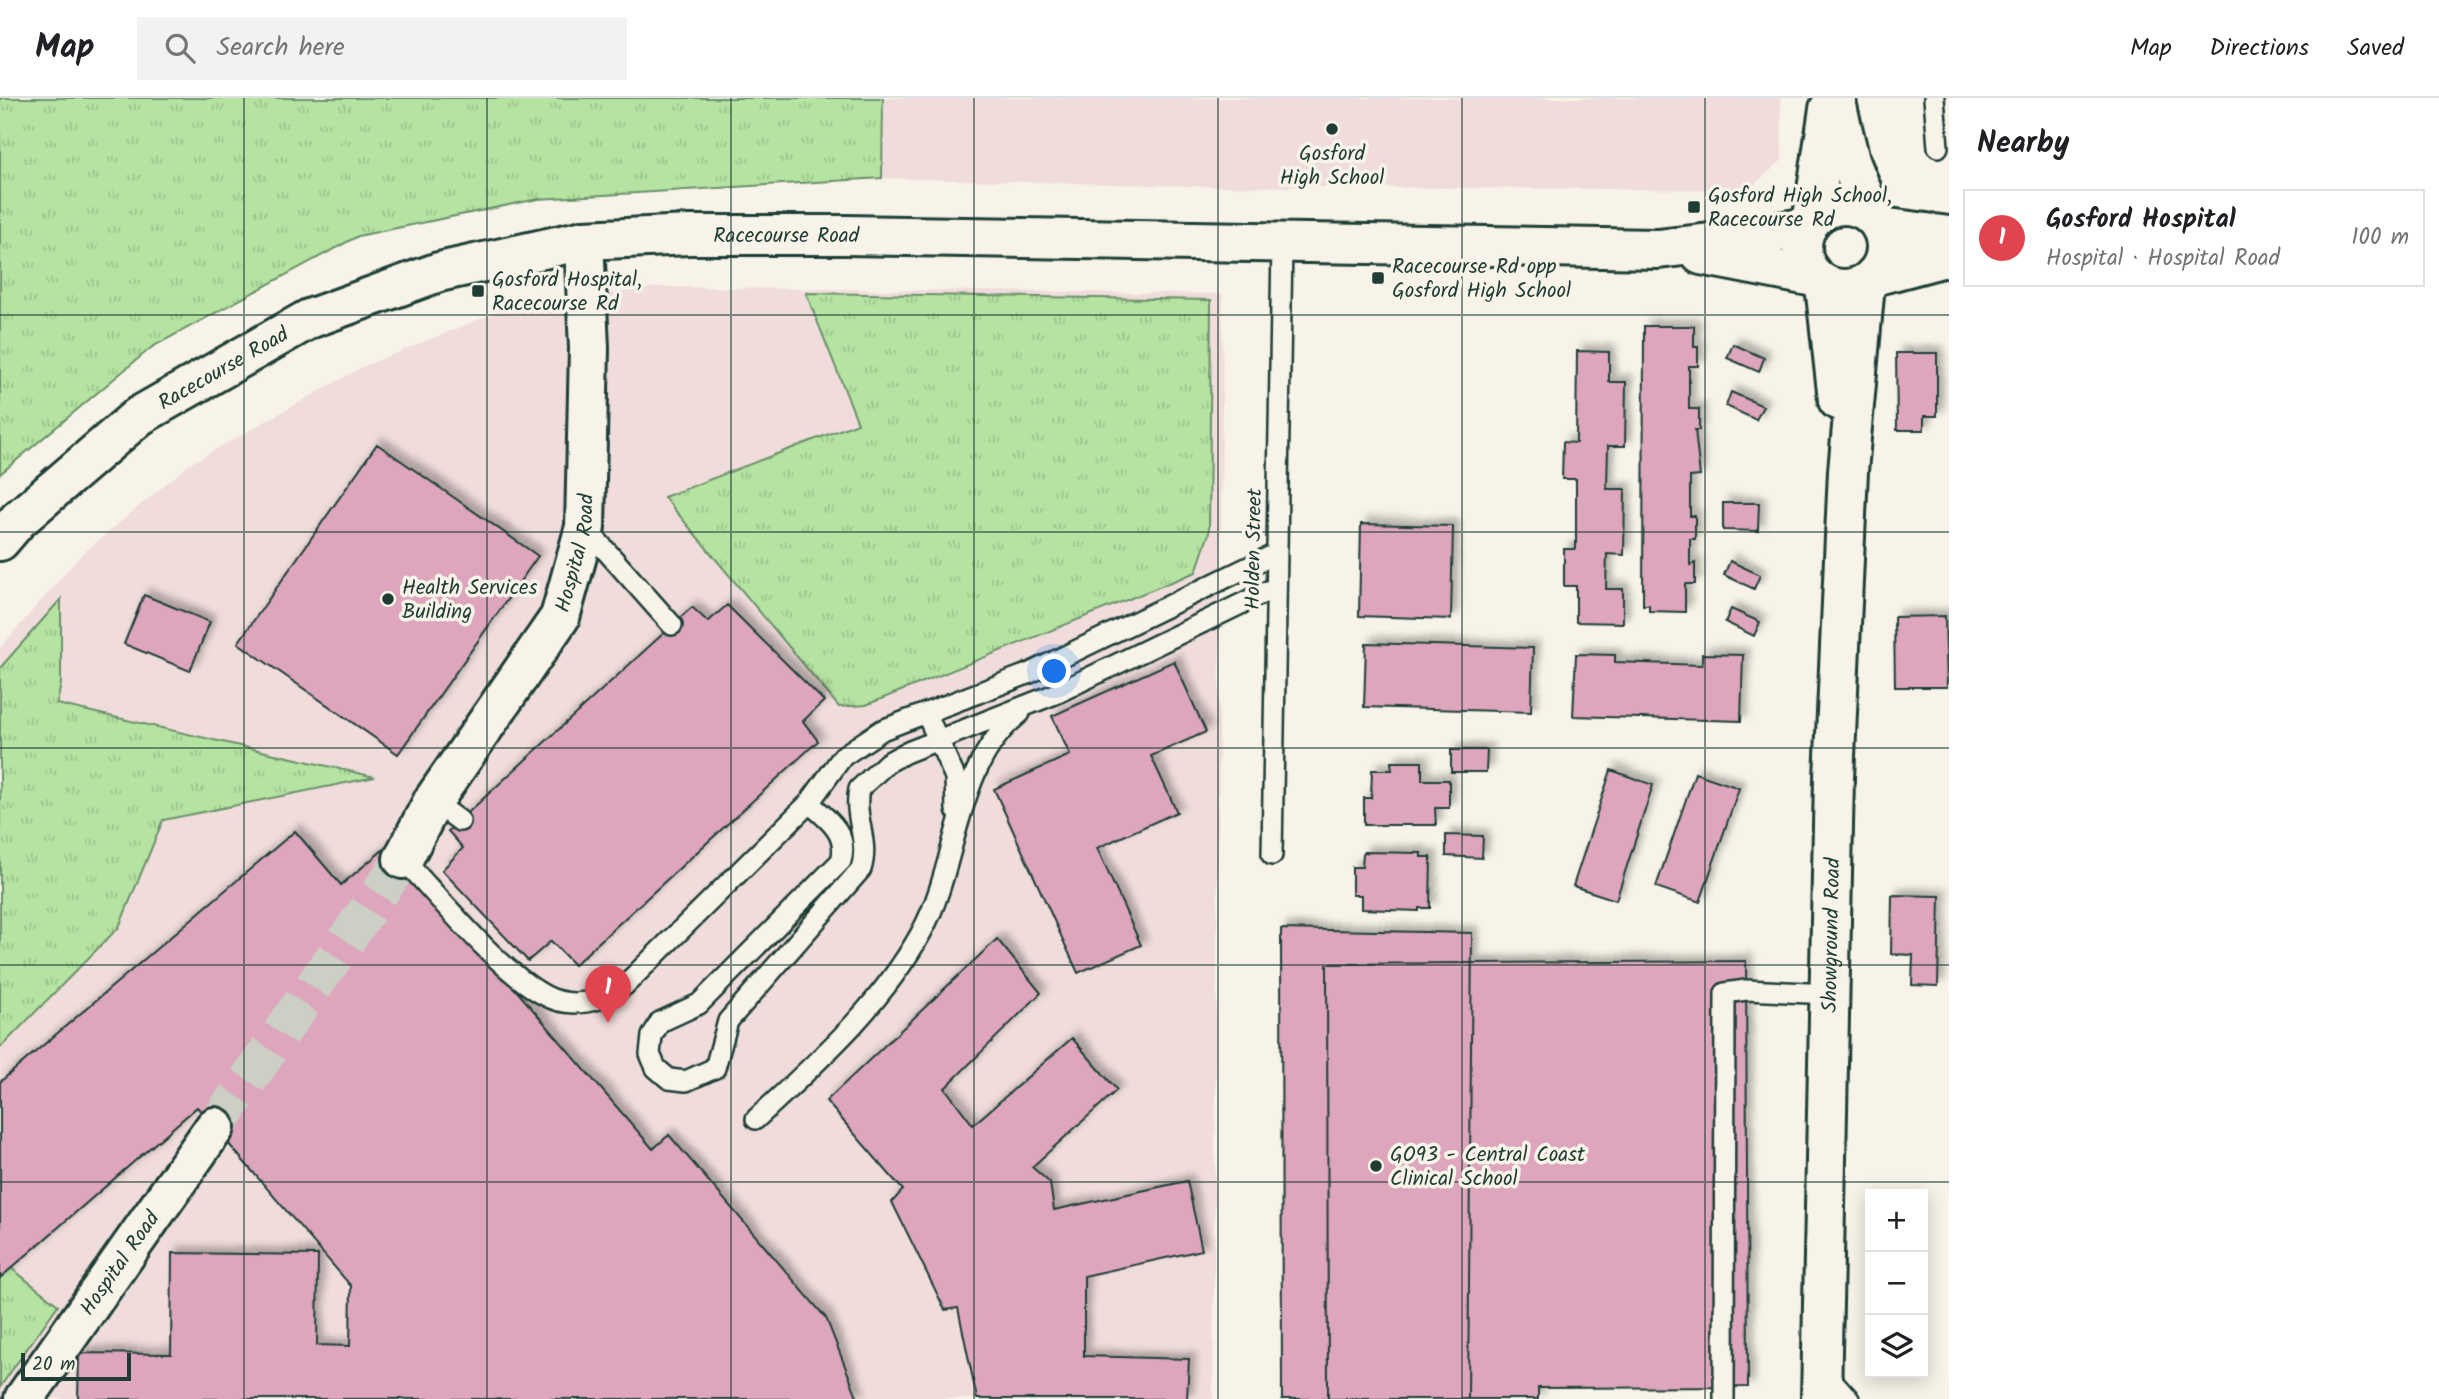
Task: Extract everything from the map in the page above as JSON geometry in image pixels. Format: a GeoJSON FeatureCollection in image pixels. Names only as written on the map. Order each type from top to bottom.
{"type":"FeatureCollection","features":[{"type":"Feature","properties":{"kind":"street"},"geometry":{"type":"LineString","coordinates":[[1833,98],[1850,161],[1886,248],[1885,258],[1869,280]]}},
{"type":"Feature","properties":{"kind":"street"},"geometry":{"type":"LineString","coordinates":[[1833,98],[1802,254],[1806,267],[1820,281],[1852,288],[1869,280],[1949,256]]}},
{"type":"Feature","properties":{"kind":"street"},"geometry":{"type":"LineString","coordinates":[[1810,222],[1837,205],[1850,205],[1877,221],[1949,236]]}},
{"type":"Feature","properties":{"kind":"street","name":"Racecourse Road"},"geometry":{"type":"LineString","coordinates":[[0,541],[18,520],[139,416],[309,318],[439,272],[584,240],[689,235],[845,235],[1658,248],[1736,240],[1810,222]]}},
{"type":"Feature","properties":{"kind":"street","name":"Hospital Road"},"geometry":{"type":"LineString","coordinates":[[403,859],[446,811],[560,617],[584,527],[589,348],[584,240]]}},
{"type":"Feature","properties":{"kind":"street","name":"Racecourse Road"},"geometry":{"type":"LineString","coordinates":[[1658,248],[1820,281]]}},
{"type":"Feature","properties":{"kind":"street","name":"Showground Road"},"geometry":{"type":"LineString","coordinates":[[1821,1384],[1835,778],[1848,471],[1869,280]]}},
{"type":"Feature","properties":{"kind":"street","name":"Showground Road"},"geometry":{"type":"LineString","coordinates":[[1820,281],[1848,471]]}},
{"type":"Feature","properties":{"kind":"street","name":"Hospital Road"},"geometry":{"type":"LineString","coordinates":[[24,1399],[215,1128]]}},
{"type":"Feature","properties":{"kind":"lane"},"geometry":{"type":"LineString","coordinates":[[1934,98],[1938,147]]}},
{"type":"Feature","properties":{"kind":"lane","name":"Holden Street"},"geometry":{"type":"LineString","coordinates":[[1272,855],[1282,244]]}},
{"type":"Feature","properties":{"kind":"lane"},"geometry":{"type":"LineString","coordinates":[[584,527],[672,625]]}},
{"type":"Feature","properties":{"kind":"lane"},"geometry":{"type":"LineString","coordinates":[[403,859],[520,978],[544,995],[558,1000],[588,1002],[614,993],[809,803],[843,756],[882,730],[1030,673],[1275,554]]}},
{"type":"Feature","properties":{"kind":"lane"},"geometry":{"type":"LineString","coordinates":[[755,1119],[844,1037],[904,960],[936,902],[953,835],[976,775],[1005,728],[1020,713],[1055,694],[1275,588]]}},
{"type":"Feature","properties":{"kind":"lane"},"geometry":{"type":"LineString","coordinates":[[809,803],[836,827],[843,841],[841,861],[699,1004],[660,1022],[652,1036],[650,1054],[656,1068],[669,1079],[686,1081],[715,1068],[728,1021],[853,881],[865,855],[858,816],[859,789],[887,763],[1055,694]]}},
{"type":"Feature","properties":{"kind":"lane"},"geometry":{"type":"LineString","coordinates":[[926,713],[955,777],[957,793],[953,835]]}},
{"type":"Feature","properties":{"kind":"lane"},"geometry":{"type":"LineString","coordinates":[[1724,1399],[1725,993],[1746,990],[1830,994]]}},
{"type":"Feature","properties":{"kind":"lane"},"geometry":{"type":"LineString","coordinates":[[1821,1384],[1850,1399]]}},
{"type":"Feature","properties":{"kind":"shaded area","name":"Gosford High School"},"geometry":{"type":"Polygon","coordinates":[[[883,98],[1781,98],[1782,160],[1748,190],[1191,186],[882,178],[883,98]]]}},
{"type":"Feature","properties":{"kind":"shaded area"},"geometry":{"type":"Polygon","coordinates":[[[659,287],[1223,294],[1213,1399],[0,1399],[0,648],[82,554],[190,464],[362,367],[515,305],[659,287]]]}},
{"type":"Feature","properties":{"kind":"green space"},"geometry":{"type":"Polygon","coordinates":[[[0,98],[883,98],[882,178],[538,199],[358,236],[152,347],[0,474],[0,98]]]}},
{"type":"Feature","properties":{"kind":"green space"},"geometry":{"type":"Polygon","coordinates":[[[806,293],[1211,300],[1209,533],[1196,572],[866,705],[839,707],[664,497],[858,423],[806,293]]]}},
{"type":"Feature","properties":{"kind":"green space"},"geometry":{"type":"Polygon","coordinates":[[[61,599],[61,683],[57,704],[375,777],[163,820],[119,927],[0,1048],[0,668],[61,599]]]}},
{"type":"Feature","properties":{"kind":"green space"},"geometry":{"type":"Polygon","coordinates":[[[0,1261],[58,1305],[0,1387],[0,1261]]]}},
{"type":"Feature","properties":{"kind":"building"},"geometry":{"type":"Polygon","coordinates":[[[1644,326],[1694,326],[1694,347],[1698,347],[1698,366],[1689,366],[1689,409],[1699,409],[1699,430],[1695,430],[1700,476],[1690,477],[1690,516],[1695,516],[1695,539],[1690,539],[1690,565],[1695,563],[1695,584],[1685,584],[1685,612],[1649,611],[1649,605],[1643,605],[1644,326]]]}},
{"type":"Feature","properties":{"kind":"building"},"geometry":{"type":"Polygon","coordinates":[[[1733,344],[1764,358],[1759,372],[1727,358],[1733,344]]]}},
{"type":"Feature","properties":{"kind":"building"},"geometry":{"type":"Polygon","coordinates":[[[1577,351],[1609,352],[1609,382],[1626,382],[1625,446],[1608,446],[1607,489],[1625,489],[1624,555],[1607,554],[1606,589],[1623,589],[1623,623],[1576,622],[1576,586],[1564,586],[1564,549],[1576,549],[1576,479],[1562,479],[1563,442],[1576,443],[1577,351]]]}},
{"type":"Feature","properties":{"kind":"building"},"geometry":{"type":"Polygon","coordinates":[[[1896,353],[1937,353],[1937,416],[1924,416],[1924,430],[1897,430],[1896,353]]]}},
{"type":"Feature","properties":{"kind":"building"},"geometry":{"type":"Polygon","coordinates":[[[1731,392],[1763,406],[1756,420],[1726,406],[1731,392]]]}},
{"type":"Feature","properties":{"kind":"building","name":"Health Services Building"},"geometry":{"type":"Polygon","coordinates":[[[377,444],[538,556],[398,754],[238,643],[377,444]]]}},
{"type":"Feature","properties":{"kind":"building"},"geometry":{"type":"Polygon","coordinates":[[[1723,503],[1759,503],[1758,531],[1723,530],[1723,503]]]}},
{"type":"Feature","properties":{"kind":"building"},"geometry":{"type":"Polygon","coordinates":[[[1361,524],[1453,526],[1451,619],[1359,616],[1361,524]]]}},
{"type":"Feature","properties":{"kind":"building"},"geometry":{"type":"Polygon","coordinates":[[[1730,561],[1760,575],[1754,589],[1724,575],[1730,561]]]}},
{"type":"Feature","properties":{"kind":"building"},"geometry":{"type":"Polygon","coordinates":[[[144,595],[210,622],[190,671],[124,644],[144,595]]]}},
{"type":"Feature","properties":{"kind":"building"},"geometry":{"type":"Polygon","coordinates":[[[727,605],[824,701],[803,721],[818,741],[574,965],[551,941],[528,961],[442,870],[463,848],[448,831],[692,607],[708,622],[727,605]]]}},
{"type":"Feature","properties":{"kind":"building"},"geometry":{"type":"Polygon","coordinates":[[[1731,609],[1760,622],[1754,636],[1725,622],[1731,609]]]}},
{"type":"Feature","properties":{"kind":"building"},"geometry":{"type":"Polygon","coordinates":[[[1945,616],[1947,687],[1895,687],[1894,617],[1945,616]]]}},
{"type":"Feature","properties":{"kind":"building"},"geometry":{"type":"Polygon","coordinates":[[[1366,643],[1533,648],[1531,712],[1364,707],[1366,643]]]}},
{"type":"Feature","properties":{"kind":"building"},"geometry":{"type":"Polygon","coordinates":[[[1576,654],[1615,655],[1615,662],[1702,665],[1702,654],[1743,655],[1741,721],[1573,716],[1576,654]]]}},
{"type":"Feature","properties":{"kind":"building"},"geometry":{"type":"Polygon","coordinates":[[[1174,661],[1206,732],[1151,756],[1177,812],[1097,848],[1141,945],[1078,973],[994,789],[1070,755],[1052,716],[1174,661]]]}},
{"type":"Feature","properties":{"kind":"building"},"geometry":{"type":"Polygon","coordinates":[[[1451,750],[1487,750],[1486,772],[1451,772],[1451,750]]]}},
{"type":"Feature","properties":{"kind":"building"},"geometry":{"type":"Polygon","coordinates":[[[1391,762],[1422,762],[1422,780],[1449,780],[1449,808],[1435,808],[1436,825],[1364,825],[1364,798],[1371,798],[1372,770],[1392,770],[1391,762]]]}},
{"type":"Feature","properties":{"kind":"building"},"geometry":{"type":"Polygon","coordinates":[[[1611,770],[1653,785],[1616,900],[1573,886],[1611,770]]]}},
{"type":"Feature","properties":{"kind":"building"},"geometry":{"type":"Polygon","coordinates":[[[1695,773],[1739,788],[1700,902],[1656,887],[1695,773]]]}},
{"type":"Feature","properties":{"kind":"building"},"geometry":{"type":"Polygon","coordinates":[[[295,831],[341,885],[390,844],[653,1149],[669,1135],[826,1318],[858,1399],[78,1399],[79,1353],[171,1354],[172,1253],[318,1255],[317,1345],[350,1346],[351,1286],[197,1107],[0,1278],[0,1082],[295,831]]]}},
{"type":"Feature","properties":{"kind":"building"},"geometry":{"type":"Polygon","coordinates":[[[1446,835],[1483,836],[1482,858],[1446,856],[1446,835]]]}},
{"type":"Feature","properties":{"kind":"building"},"geometry":{"type":"Polygon","coordinates":[[[1363,852],[1421,853],[1421,857],[1431,857],[1430,908],[1419,908],[1419,911],[1361,909],[1361,895],[1352,895],[1352,867],[1362,867],[1363,852]]]}},
{"type":"Feature","properties":{"kind":"building"},"geometry":{"type":"Polygon","coordinates":[[[1892,895],[1940,896],[1938,986],[1912,985],[1913,955],[1891,954],[1892,895]]]}},
{"type":"Feature","properties":{"kind":"building","name":"GO93 - Central Coast Clinical School"},"geometry":{"type":"Polygon","coordinates":[[[1281,929],[1472,933],[1468,1399],[1282,1399],[1281,929]]]}},
{"type":"Feature","properties":{"kind":"building"},"geometry":{"type":"Polygon","coordinates":[[[997,939],[1041,993],[945,1088],[973,1125],[1072,1038],[1117,1090],[1032,1167],[1050,1183],[1054,1210],[1187,1181],[1202,1250],[1084,1276],[1084,1356],[1189,1359],[1187,1399],[977,1399],[958,1308],[945,1310],[892,1202],[903,1190],[826,1101],[997,939]]]}},
{"type":"Feature","properties":{"kind":"building"},"geometry":{"type":"Polygon","coordinates":[[[1746,961],[1748,1387],[1538,1388],[1538,1399],[1328,1399],[1327,964],[1746,961]]]}},
{"type":"Feature","properties":{"kind":"tunnel"},"geometry":{"type":"LineString","coordinates":[[215,1127],[403,859]]}},
{"type":"Feature","properties":{"kind":"place","name":"Gosford High School"},"geometry":{"type":"Point","coordinates":[1332,129]}},
{"type":"Feature","properties":{"kind":"place","name":"Gosford High School, Racecourse Rd"},"geometry":{"type":"Point","coordinates":[1694,207]}},
{"type":"Feature","properties":{"kind":"place","name":"Racecourse Rd opp Gosford High School"},"geometry":{"type":"Point","coordinates":[1378,278]}},
{"type":"Feature","properties":{"kind":"place","name":"Gosford Hospital, Racecourse Rd"},"geometry":{"type":"Point","coordinates":[478,291]}},
{"type":"Feature","properties":{"kind":"place","name":"Health Services Building"},"geometry":{"type":"Point","coordinates":[388,599]}},
{"type":"Feature","properties":{"kind":"place","name":"Gosford Hospital"},"geometry":{"type":"Point","coordinates":[608,1023]}},
{"type":"Feature","properties":{"kind":"place","name":"GO93 - Central Coast Clinical School"},"geometry":{"type":"Point","coordinates":[1376,1166]}}]}
